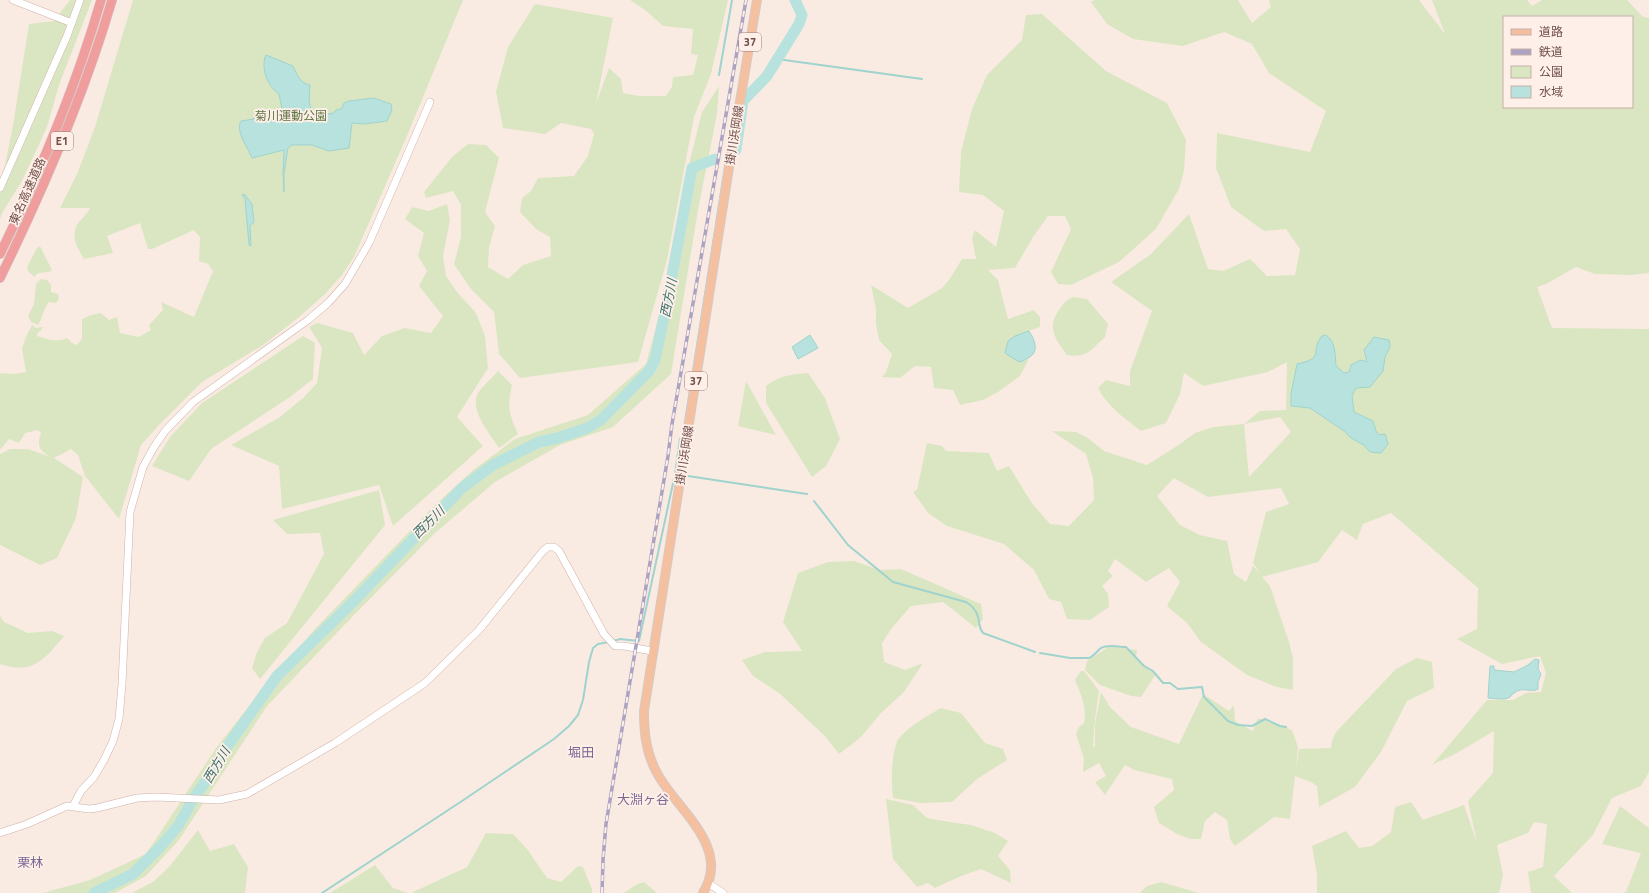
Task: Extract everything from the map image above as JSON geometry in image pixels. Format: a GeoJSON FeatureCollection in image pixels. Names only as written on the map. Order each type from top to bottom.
{"type":"FeatureCollection","features":[{"type":"Feature","properties":{"kind":"highway","name":"東名高速道路"},"geometry":{"type":"LineString","coordinates":[[0,254],[42,161],[76,76],[101,0]]}},
{"type":"Feature","properties":{"kind":"highway","name":"東名高速道路"},"geometry":{"type":"LineString","coordinates":[[0,278],[55,158],[86,80],[112,0]]}},
{"type":"Feature","properties":{"kind":"main road","name":"掛川浜岡線"},"geometry":{"type":"LineString","coordinates":[[703,893],[708,883],[710,865],[708,850],[697,826],[668,791],[657,773],[646,745],[644,711],[650,678],[652,651],[742,85],[757,0]]}},
{"type":"Feature","properties":{"kind":"street"},"geometry":{"type":"LineString","coordinates":[[13,0],[72,23]]}},
{"type":"Feature","properties":{"kind":"street"},"geometry":{"type":"LineString","coordinates":[[0,188],[72,23],[80,0]]}},
{"type":"Feature","properties":{"kind":"street"},"geometry":{"type":"LineString","coordinates":[[74,806],[81,791],[94,777],[104,760],[113,741],[119,719],[130,512],[143,467],[165,431],[193,402],[308,320],[328,303],[345,284],[369,243],[430,102]]}},
{"type":"Feature","properties":{"kind":"street"},"geometry":{"type":"LineString","coordinates":[[0,833],[27,824],[60,808],[74,806],[89,809],[137,798],[156,797],[219,800],[247,794],[330,747],[425,683],[480,630],[543,550],[548,547],[554,546],[559,551],[604,634],[612,643],[652,651]]}},
{"type":"Feature","properties":{"kind":"street"},"geometry":{"type":"LineString","coordinates":[[708,883],[723,893]]}},
{"type":"Feature","properties":{"kind":"green space"},"geometry":{"type":"Polygon","coordinates":[[[70,0],[92,0],[59,85],[47,127],[22,181],[2,213],[0,219],[0,191],[13,125],[29,24],[54,21],[70,0]]]}},
{"type":"Feature","properties":{"kind":"green space","name":"菊川運動公園"},"geometry":{"type":"Polygon","coordinates":[[[133,0],[463,0],[407,136],[354,257],[342,275],[325,294],[298,318],[263,345],[202,382],[141,445],[119,519],[85,476],[78,455],[71,449],[53,458],[49,456],[42,451],[39,446],[41,433],[38,430],[25,433],[19,443],[9,439],[0,450],[0,373],[15,374],[26,372],[22,349],[32,325],[36,328],[43,327],[37,336],[56,340],[67,338],[72,343],[77,345],[82,339],[82,319],[91,315],[101,313],[109,320],[117,317],[120,333],[139,337],[151,330],[149,325],[163,310],[161,302],[194,317],[213,271],[208,264],[199,261],[200,237],[194,230],[152,249],[148,249],[140,223],[107,236],[113,253],[84,259],[75,242],[75,233],[78,223],[90,208],[60,208],[77,174],[95,127],[133,0]]]}},
{"type":"Feature","properties":{"kind":"green space"},"geometry":{"type":"Polygon","coordinates":[[[630,0],[728,0],[711,74],[694,117],[667,260],[638,362],[520,378],[499,354],[494,312],[471,289],[454,264],[461,237],[461,205],[453,191],[426,198],[424,192],[453,156],[468,144],[486,145],[499,158],[485,212],[495,226],[489,248],[488,267],[508,279],[523,265],[551,256],[550,237],[536,229],[520,212],[522,198],[531,191],[538,178],[574,176],[588,156],[594,134],[591,129],[561,123],[545,134],[503,128],[496,92],[508,47],[535,4],[613,18],[596,104],[609,68],[621,79],[623,93],[639,96],[666,96],[672,87],[673,77],[693,75],[698,55],[691,54],[693,29],[663,26],[645,10],[630,0]]]}},
{"type":"Feature","properties":{"kind":"green space"},"geometry":{"type":"Polygon","coordinates":[[[1094,0],[1238,0],[1252,23],[1271,7],[1269,0],[1419,0],[1445,34],[1432,0],[1527,0],[1532,6],[1542,0],[1627,0],[1643,17],[1649,18],[1649,273],[1630,275],[1595,274],[1576,267],[1546,284],[1537,287],[1552,328],[1649,329],[1649,772],[1641,786],[1612,798],[1593,835],[1554,876],[1572,893],[1531,893],[1528,872],[1543,867],[1547,824],[1534,822],[1528,833],[1497,845],[1503,875],[1499,893],[1317,893],[1317,875],[1312,846],[1346,831],[1359,848],[1372,846],[1391,832],[1395,807],[1411,802],[1423,820],[1464,805],[1477,843],[1468,801],[1493,773],[1494,731],[1457,753],[1432,765],[1487,700],[1513,700],[1526,693],[1541,692],[1546,673],[1540,656],[1502,664],[1457,639],[1477,629],[1478,588],[1391,513],[1363,524],[1357,540],[1342,530],[1318,562],[1262,577],[1270,586],[1289,642],[1293,658],[1293,690],[1277,687],[1247,675],[1201,642],[1187,623],[1167,606],[1180,582],[1169,568],[1146,582],[1115,559],[1108,571],[1113,576],[1102,586],[1108,594],[1109,607],[1090,620],[1067,619],[1061,602],[1049,599],[1034,570],[1004,544],[947,526],[928,513],[913,492],[917,490],[927,443],[942,446],[946,451],[989,453],[997,471],[1009,466],[1031,502],[1050,524],[1069,526],[1094,500],[1093,478],[1086,454],[1052,431],[1076,432],[1088,438],[1104,451],[1147,465],[1195,433],[1213,427],[1244,424],[1260,411],[1286,410],[1287,362],[1268,372],[1203,386],[1184,373],[1180,394],[1166,423],[1141,431],[1111,406],[1098,388],[1106,380],[1130,386],[1130,371],[1152,311],[1111,282],[1151,254],[1189,214],[1208,269],[1223,271],[1250,259],[1267,276],[1295,275],[1300,249],[1286,229],[1264,231],[1231,207],[1216,168],[1217,133],[1310,152],[1326,111],[1269,73],[1252,44],[1224,32],[1183,46],[1133,39],[1107,24],[1091,2],[1094,0]],[[1280,417],[1244,424],[1249,477],[1291,432],[1280,417]],[[1174,478],[1157,496],[1180,525],[1200,535],[1227,541],[1234,574],[1246,582],[1253,566],[1260,573],[1253,563],[1266,512],[1289,504],[1281,488],[1208,497],[1174,478]]]}},
{"type":"Feature","properties":{"kind":"green space"},"geometry":{"type":"Polygon","coordinates":[[[1042,14],[1106,71],[1167,103],[1186,140],[1184,171],[1179,189],[1156,229],[1119,262],[1071,285],[1058,284],[1051,272],[1071,229],[1065,216],[1048,216],[1033,237],[1015,268],[988,270],[998,280],[1008,319],[1034,310],[1040,317],[1040,327],[1017,335],[1008,341],[1019,362],[1029,359],[1020,376],[998,392],[983,400],[960,405],[953,390],[934,388],[931,367],[915,366],[900,378],[882,377],[886,372],[892,354],[879,340],[876,324],[876,309],[871,285],[908,308],[942,288],[949,280],[962,259],[976,259],[972,238],[975,230],[996,247],[1004,211],[983,195],[959,192],[961,152],[972,109],[987,75],[1022,40],[1026,15],[1042,14]]]}},
{"type":"Feature","properties":{"kind":"green space"},"geometry":{"type":"Polygon","coordinates":[[[719,86],[717,114],[698,210],[671,374],[613,427],[560,445],[495,482],[435,533],[267,706],[179,840],[146,876],[115,893],[43,893],[90,880],[146,854],[216,748],[266,685],[314,630],[434,506],[472,471],[515,439],[588,415],[646,364],[678,246],[688,168],[702,112],[719,86]]]}},
{"type":"Feature","properties":{"kind":"green space"},"geometry":{"type":"Polygon","coordinates":[[[447,204],[450,220],[443,256],[446,276],[457,292],[476,313],[485,336],[488,368],[457,417],[483,446],[393,526],[379,485],[282,509],[279,466],[231,445],[280,417],[303,398],[317,383],[322,348],[309,327],[317,323],[353,333],[364,355],[382,336],[405,328],[431,333],[443,316],[419,286],[427,271],[418,256],[424,233],[405,219],[412,207],[429,211],[447,204]]]}},
{"type":"Feature","properties":{"kind":"green space"},"geometry":{"type":"Polygon","coordinates":[[[40,246],[52,270],[49,272],[38,273],[34,277],[28,271],[27,267],[37,248],[40,246]]]}},
{"type":"Feature","properties":{"kind":"green space"},"geometry":{"type":"Polygon","coordinates":[[[41,279],[47,280],[51,285],[51,292],[58,294],[59,299],[56,303],[49,302],[38,325],[31,322],[28,316],[34,304],[36,284],[41,279]]]}},
{"type":"Feature","properties":{"kind":"green space"},"geometry":{"type":"Polygon","coordinates":[[[1073,297],[1087,299],[1108,324],[1105,337],[1088,352],[1074,356],[1067,355],[1056,339],[1053,328],[1055,316],[1065,302],[1073,297]]]}},
{"type":"Feature","properties":{"kind":"green space"},"geometry":{"type":"Polygon","coordinates":[[[303,336],[315,343],[313,379],[290,397],[211,449],[189,481],[152,466],[170,437],[202,403],[303,336]]]}},
{"type":"Feature","properties":{"kind":"green space"},"geometry":{"type":"Polygon","coordinates":[[[498,371],[512,385],[509,405],[518,434],[499,448],[482,423],[476,402],[479,392],[498,371]]]}},
{"type":"Feature","properties":{"kind":"green space"},"geometry":{"type":"Polygon","coordinates":[[[808,373],[825,398],[840,439],[826,466],[812,477],[766,403],[766,386],[775,380],[786,376],[808,373]]]}},
{"type":"Feature","properties":{"kind":"green space"},"geometry":{"type":"Polygon","coordinates":[[[746,381],[776,435],[738,426],[746,381]]]}},
{"type":"Feature","properties":{"kind":"green space"},"geometry":{"type":"Polygon","coordinates":[[[10,449],[28,449],[54,458],[83,477],[76,518],[57,558],[40,565],[0,545],[0,454],[10,449]]]}},
{"type":"Feature","properties":{"kind":"green space"},"geometry":{"type":"Polygon","coordinates":[[[379,490],[385,525],[260,679],[252,668],[257,652],[265,638],[287,623],[324,554],[320,533],[287,534],[273,520],[379,490]]]}},
{"type":"Feature","properties":{"kind":"green space"},"geometry":{"type":"Polygon","coordinates":[[[854,561],[880,570],[901,569],[981,604],[983,619],[976,628],[943,602],[911,606],[892,628],[882,643],[884,662],[905,670],[923,663],[904,692],[881,713],[860,738],[839,754],[825,736],[779,693],[753,676],[742,660],[765,652],[802,651],[783,622],[798,573],[828,562],[854,561]]]}},
{"type":"Feature","properties":{"kind":"green space"},"geometry":{"type":"Polygon","coordinates":[[[0,616],[4,622],[28,633],[52,631],[64,636],[44,658],[37,663],[21,668],[0,664],[0,616]]]}},
{"type":"Feature","properties":{"kind":"green space"},"geometry":{"type":"Polygon","coordinates":[[[1110,646],[1137,650],[1136,658],[1156,674],[1141,697],[1131,696],[1100,685],[1085,670],[1087,661],[1110,646]]]}},
{"type":"Feature","properties":{"kind":"green space"},"geometry":{"type":"Polygon","coordinates":[[[1417,658],[1432,662],[1434,688],[1407,701],[1381,752],[1355,787],[1319,807],[1317,786],[1295,776],[1290,819],[1274,817],[1235,846],[1230,839],[1227,820],[1215,812],[1205,821],[1201,839],[1190,839],[1177,834],[1159,823],[1154,807],[1174,790],[1172,779],[1134,770],[1125,765],[1105,795],[1095,782],[1106,776],[1099,763],[1083,772],[1084,759],[1076,734],[1079,727],[1084,723],[1085,717],[1083,701],[1075,680],[1081,671],[1084,671],[1099,691],[1095,719],[1093,746],[1095,748],[1095,724],[1101,692],[1110,707],[1131,727],[1179,744],[1203,694],[1229,711],[1234,705],[1235,721],[1253,731],[1258,718],[1292,730],[1298,747],[1296,768],[1299,749],[1331,748],[1336,732],[1396,669],[1417,658]]]}},
{"type":"Feature","properties":{"kind":"green space"},"geometry":{"type":"Polygon","coordinates":[[[941,708],[961,713],[985,743],[1003,749],[1007,760],[977,779],[952,802],[920,803],[893,798],[892,770],[897,742],[910,728],[923,718],[941,708]]]}},
{"type":"Feature","properties":{"kind":"green space"},"geometry":{"type":"Polygon","coordinates":[[[886,799],[913,805],[927,818],[971,825],[995,833],[1008,841],[998,856],[1010,870],[1011,883],[981,869],[935,888],[928,883],[917,887],[893,859],[886,799]]]}},
{"type":"Feature","properties":{"kind":"green space"},"geometry":{"type":"Polygon","coordinates":[[[1620,806],[1649,828],[1649,893],[1621,893],[1626,892],[1641,853],[1602,844],[1620,806]]]}},
{"type":"Feature","properties":{"kind":"green space"},"geometry":{"type":"Polygon","coordinates":[[[198,830],[210,851],[234,844],[248,867],[245,893],[132,893],[154,881],[169,867],[198,830]]]}},
{"type":"Feature","properties":{"kind":"green space"},"geometry":{"type":"Polygon","coordinates":[[[486,833],[513,834],[527,849],[547,878],[561,882],[578,866],[583,867],[592,889],[592,893],[411,893],[467,867],[486,833]]]}},
{"type":"Feature","properties":{"kind":"green space"},"geometry":{"type":"Polygon","coordinates":[[[375,865],[393,888],[408,893],[330,893],[375,865]]]}},
{"type":"Feature","properties":{"kind":"green space"},"geometry":{"type":"Polygon","coordinates":[[[644,882],[657,893],[623,893],[636,885],[644,882]]]}},
{"type":"Feature","properties":{"kind":"green space"},"geometry":{"type":"Polygon","coordinates":[[[1161,882],[1199,893],[1140,893],[1147,886],[1161,882]]]}},
{"type":"Feature","properties":{"kind":"water"},"geometry":{"type":"Polygon","coordinates":[[[266,55],[293,66],[301,80],[310,85],[309,101],[312,113],[316,116],[334,113],[336,110],[341,109],[344,103],[349,101],[374,98],[391,104],[392,110],[387,121],[364,124],[352,123],[349,148],[329,151],[312,145],[292,145],[288,148],[284,173],[284,192],[283,173],[284,150],[252,158],[240,130],[241,121],[254,119],[256,114],[273,114],[282,109],[279,94],[271,87],[266,77],[264,60],[266,55]]]}},
{"type":"Feature","properties":{"kind":"water"},"geometry":{"type":"Polygon","coordinates":[[[244,194],[252,204],[254,222],[250,226],[251,246],[249,245],[245,199],[242,195],[244,194]]]}},
{"type":"Feature","properties":{"kind":"water"},"geometry":{"type":"Polygon","coordinates":[[[1029,331],[1034,342],[1035,350],[1030,357],[1019,362],[1005,353],[1008,341],[1015,336],[1029,331]]]}},
{"type":"Feature","properties":{"kind":"water"},"geometry":{"type":"Polygon","coordinates":[[[810,335],[818,348],[798,359],[792,347],[810,335]]]}},
{"type":"Feature","properties":{"kind":"water"},"geometry":{"type":"Polygon","coordinates":[[[1326,335],[1332,341],[1336,366],[1344,373],[1349,372],[1351,365],[1361,360],[1367,362],[1364,350],[1374,337],[1389,340],[1390,347],[1385,357],[1383,371],[1370,387],[1356,388],[1352,396],[1354,412],[1373,421],[1379,435],[1385,434],[1388,444],[1381,453],[1370,452],[1364,445],[1351,438],[1344,431],[1310,408],[1291,406],[1291,394],[1297,364],[1306,362],[1314,357],[1318,342],[1322,336],[1326,335]]]}},
{"type":"Feature","properties":{"kind":"water"},"geometry":{"type":"Polygon","coordinates":[[[1535,659],[1539,660],[1538,669],[1541,674],[1538,682],[1538,689],[1520,690],[1505,699],[1488,698],[1490,666],[1494,666],[1494,670],[1514,672],[1528,665],[1535,659]]]}},
{"type":"Feature","properties":{"kind":"waterway"},"geometry":{"type":"LineString","coordinates":[[719,75],[732,0]]}},
{"type":"Feature","properties":{"kind":"waterway","name":"西方川"},"geometry":{"type":"LineString","coordinates":[[736,150],[743,101],[767,76],[799,24],[802,15],[795,0]]}},
{"type":"Feature","properties":{"kind":"waterway"},"geometry":{"type":"LineString","coordinates":[[777,59],[922,79]]}},
{"type":"Feature","properties":{"kind":"waterway"},"geometry":{"type":"LineString","coordinates":[[613,641],[620,639],[639,641],[675,474],[680,439],[683,435],[727,154]]}},
{"type":"Feature","properties":{"kind":"waterway","name":"西方川"},"geometry":{"type":"LineString","coordinates":[[94,893],[133,874],[160,847],[178,826],[195,796],[217,766],[224,751],[277,676],[354,601],[462,488],[493,465],[539,442],[558,438],[587,428],[601,420],[649,371],[655,360],[692,168],[715,159]]}},
{"type":"Feature","properties":{"kind":"waterway"},"geometry":{"type":"LineString","coordinates":[[688,476],[807,494]]}},
{"type":"Feature","properties":{"kind":"waterway"},"geometry":{"type":"LineString","coordinates":[[814,501],[848,545],[893,582],[966,602],[972,606],[976,613],[979,619],[981,631],[983,633],[1035,652]]}},
{"type":"Feature","properties":{"kind":"waterway"},"geometry":{"type":"LineString","coordinates":[[322,893],[554,739],[569,726],[578,715],[583,700],[589,662],[593,648],[598,644],[609,642]]}},
{"type":"Feature","properties":{"kind":"waterway"},"geometry":{"type":"LineString","coordinates":[[1040,653],[1070,658],[1089,658],[1104,647],[1126,647],[1144,666],[1153,671],[1163,683],[1170,683],[1178,689],[1202,687],[1204,697],[1228,721],[1238,725],[1252,726],[1265,719],[1280,726],[1286,727]]}},
{"type":"Feature","properties":{"kind":"railway"},"geometry":{"type":"LineString","coordinates":[[602,893],[606,824],[668,456],[672,424],[746,0]]}},
{"type":"Feature","properties":{"kind":"district","name":"堀田"},"geometry":{"type":"Point","coordinates":[581,752]}},
{"type":"Feature","properties":{"kind":"district","name":"大淵ヶ谷"},"geometry":{"type":"Point","coordinates":[643,799]}},
{"type":"Feature","properties":{"kind":"district","name":"栗林"},"geometry":{"type":"Point","coordinates":[30,862]}}]}
